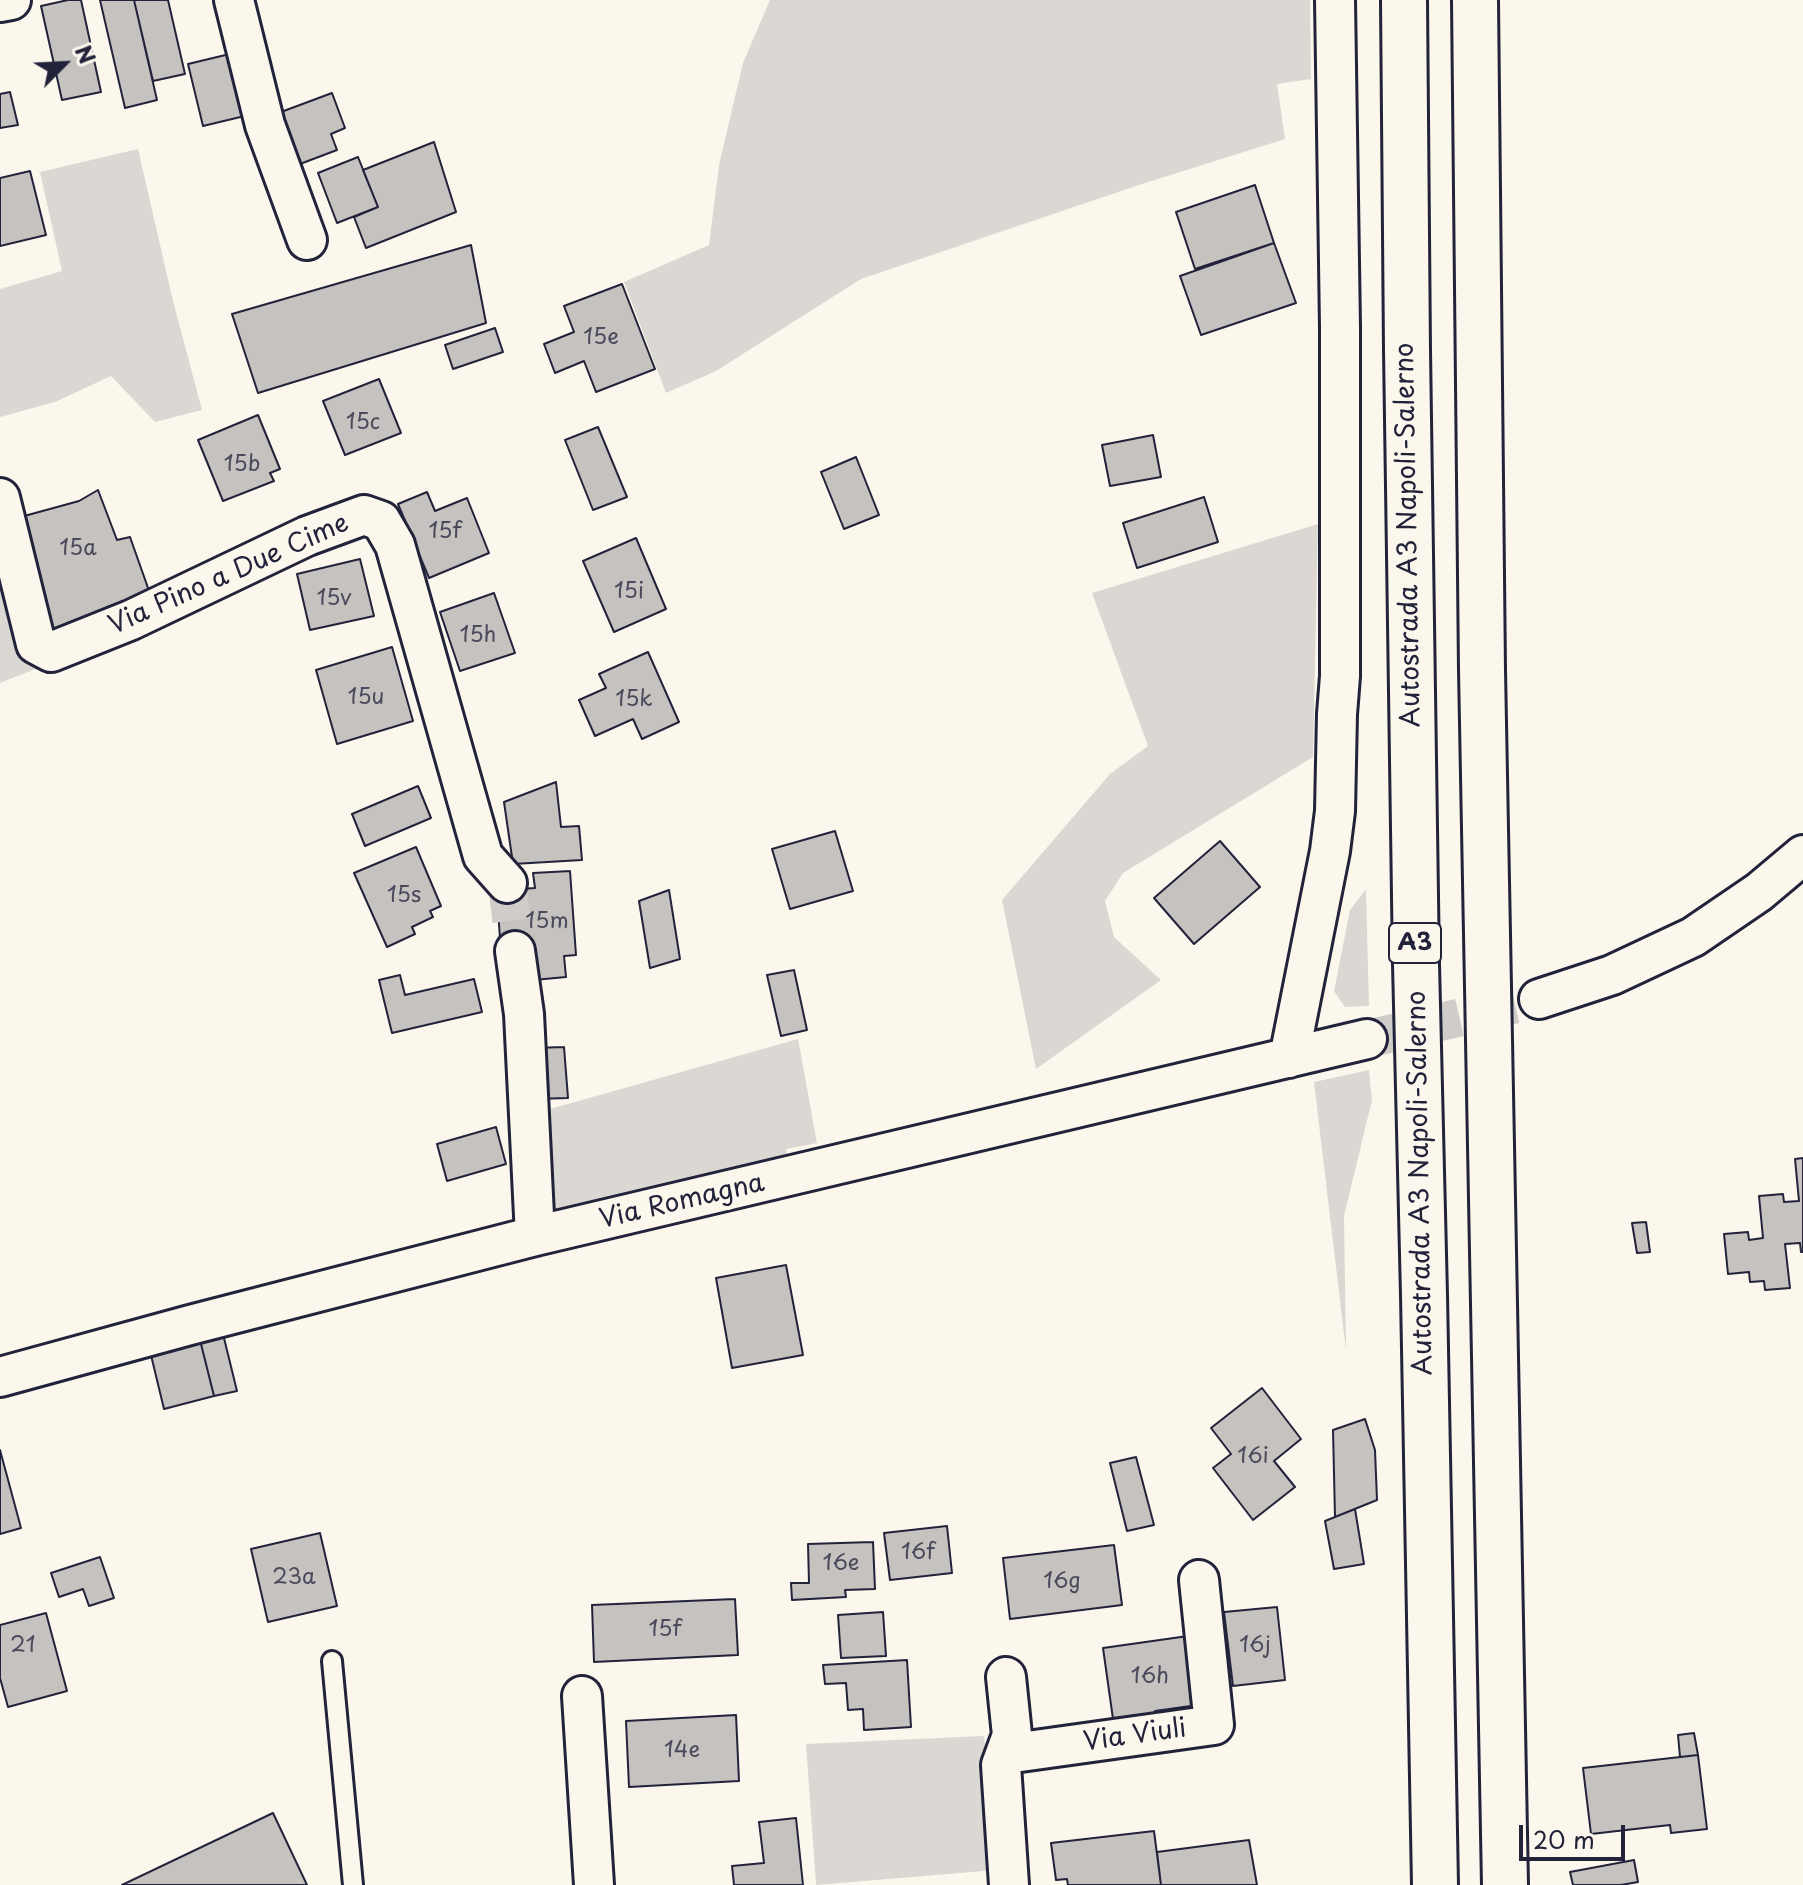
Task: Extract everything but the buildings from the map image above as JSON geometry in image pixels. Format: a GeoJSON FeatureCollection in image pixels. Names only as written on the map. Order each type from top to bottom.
{"type":"FeatureCollection","features":[{"type":"Feature","properties":{"kind":"highway","name":"Autostrada A3 Napoli-Salerno"},"geometry":{"type":"LineString","coordinates":[[1404,0],[1415,932],[1435,1885]]}},
{"type":"Feature","properties":{"kind":"highway"},"geometry":{"type":"LineString","coordinates":[[1475,0],[1482,654],[1505,1885]]}},
{"type":"Feature","properties":{"kind":"street"},"geometry":{"type":"LineString","coordinates":[[0,2],[11,0]]}},
{"type":"Feature","properties":{"kind":"street"},"geometry":{"type":"LineString","coordinates":[[234,0],[265,125],[307,240]]}},
{"type":"Feature","properties":{"kind":"street"},"geometry":{"type":"LineString","coordinates":[[1289,1058],[1330,851],[1335,811],[1340,676],[1340,328],[1335,0]]}},
{"type":"Feature","properties":{"kind":"street","name":"Via Pino a Due Cime"},"geometry":{"type":"LineString","coordinates":[[0,498],[36,644],[51,652],[131,620],[307,536],[364,515],[381,521],[395,545],[483,856],[507,883]]}},
{"type":"Feature","properties":{"kind":"street"},"geometry":{"type":"LineString","coordinates":[[1539,999],[1612,975],[1693,937],[1759,892],[1803,855]]}},
{"type":"Feature","properties":{"kind":"street"},"geometry":{"type":"LineString","coordinates":[[515,951],[524,1014],[535,1236]]}},
{"type":"Feature","properties":{"kind":"street","name":"Via Romagna"},"geometry":{"type":"LineString","coordinates":[[0,1377],[535,1236],[1367,1039]]}},
{"type":"Feature","properties":{"kind":"street","name":"Via Viuli"},"geometry":{"type":"LineString","coordinates":[[1006,1754],[1214,1725],[1199,1580]]}},
{"type":"Feature","properties":{"kind":"street"},"geometry":{"type":"LineString","coordinates":[[1006,1677],[1012,1735],[1001,1765],[1009,1885]]}},
{"type":"Feature","properties":{"kind":"street"},"geometry":{"type":"LineString","coordinates":[[582,1696],[594,1885]]}},
{"type":"Feature","properties":{"kind":"lane"},"geometry":{"type":"LineString","coordinates":[[332,1661],[353,1885]]}},
{"type":"Feature","properties":{"kind":"shaded area"},"geometry":{"type":"Polygon","coordinates":[[[770,0],[1310,0],[1311,79],[1277,84],[1285,139],[861,279],[716,371],[666,393],[624,282],[709,245],[719,165],[743,63],[770,0]]]}},
{"type":"Feature","properties":{"kind":"shaded area"},"geometry":{"type":"Polygon","coordinates":[[[138,149],[202,410],[155,422],[111,376],[55,402],[0,417],[0,289],[62,271],[40,172],[138,149]]]}},
{"type":"Feature","properties":{"kind":"shaded area"},"geometry":{"type":"Polygon","coordinates":[[[1318,524],[1313,757],[1123,873],[1105,901],[1114,937],[1161,980],[1036,1069],[1002,900],[1110,774],[1148,746],[1092,593],[1318,524]]]}},
{"type":"Feature","properties":{"kind":"shaded area"},"geometry":{"type":"Polygon","coordinates":[[[0,537],[29,655],[38,668],[0,683],[0,537]]]}},
{"type":"Feature","properties":{"kind":"shaded area"},"geometry":{"type":"Polygon","coordinates":[[[1366,889],[1369,1006],[1345,1007],[1334,991],[1350,910],[1366,889]]]}},
{"type":"Feature","properties":{"kind":"shaded area"},"geometry":{"type":"Polygon","coordinates":[[[798,1039],[817,1143],[786,1149],[788,1162],[544,1225],[536,1113],[798,1039]]]}},
{"type":"Feature","properties":{"kind":"shaded area"},"geometry":{"type":"Polygon","coordinates":[[[1369,1070],[1372,1100],[1344,1216],[1346,1351],[1314,1082],[1369,1070]]]}},
{"type":"Feature","properties":{"kind":"shaded area"},"geometry":{"type":"Polygon","coordinates":[[[984,1736],[996,1870],[816,1885],[806,1744],[984,1736]]]}},
{"type":"Feature","properties":{"kind":"tunnel"},"geometry":{"type":"LineString","coordinates":[[507,883],[515,951]]}},
{"type":"Feature","properties":{"kind":"tunnel"},"geometry":{"type":"LineString","coordinates":[[1367,1039],[1539,999]]}}]}
